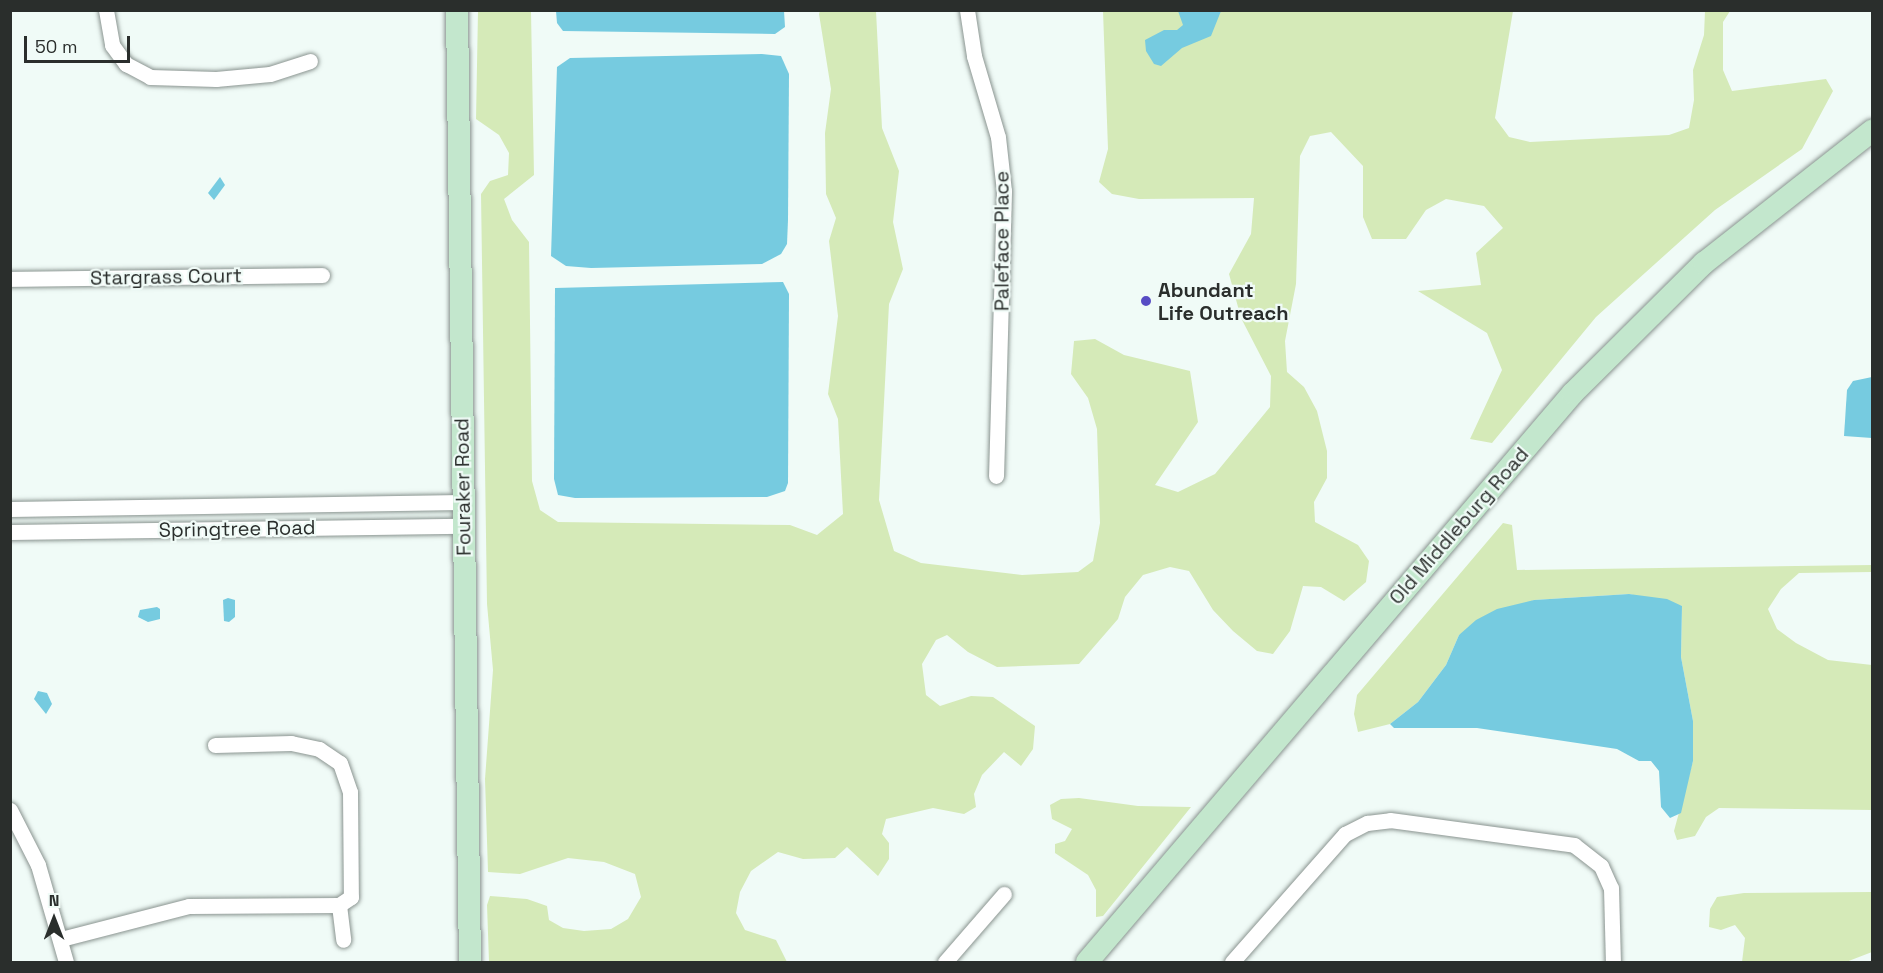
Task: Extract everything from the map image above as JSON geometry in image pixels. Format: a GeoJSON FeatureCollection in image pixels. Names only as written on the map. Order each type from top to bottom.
{"type":"FeatureCollection","features":[{"type":"Feature","properties":{"kind":"main road","name":"Fouraker Road"},"geometry":{"type":"LineString","coordinates":[[457,10],[470,963]]}},
{"type":"Feature","properties":{"kind":"main road","name":"Old Middleburg Road"},"geometry":{"type":"LineString","coordinates":[[1088,962],[1573,393],[1704,263],[1872,131]]}},
{"type":"Feature","properties":{"kind":"street"},"geometry":{"type":"LineString","coordinates":[[106,10],[112,45],[126,64],[150,77],[216,79],[259,75],[310,61]]}},
{"type":"Feature","properties":{"kind":"street","name":"Paleface Place"},"geometry":{"type":"LineString","coordinates":[[967,10],[974,56],[998,137],[1004,191],[996,476]]}},
{"type":"Feature","properties":{"kind":"street","name":"Stargrass Court"},"geometry":{"type":"LineString","coordinates":[[10,279],[322,275]]}},
{"type":"Feature","properties":{"kind":"street","name":"Springtree Road"},"geometry":{"type":"LineString","coordinates":[[10,510],[462,502]]}},
{"type":"Feature","properties":{"kind":"street","name":"Springtree Road"},"geometry":{"type":"LineString","coordinates":[[10,532],[463,526]]}},
{"type":"Feature","properties":{"kind":"street"},"geometry":{"type":"LineString","coordinates":[[61,939],[189,906],[339,905],[351,897],[350,792],[340,764],[319,749],[291,743],[215,745]]}},
{"type":"Feature","properties":{"kind":"street"},"geometry":{"type":"LineString","coordinates":[[10,810],[38,865],[66,963]]}},
{"type":"Feature","properties":{"kind":"street"},"geometry":{"type":"LineString","coordinates":[[1239,960],[1336,844],[1366,823],[1390,820],[1557,840],[1574,845],[1592,857],[1611,888],[1613,963]]}},
{"type":"Feature","properties":{"kind":"street"},"geometry":{"type":"LineString","coordinates":[[945,963],[1004,894]]}},
{"type":"Feature","properties":{"kind":"street"},"geometry":{"type":"LineString","coordinates":[[339,905],[343,940]]}},
{"type":"Feature","properties":{"kind":"green space"},"geometry":{"type":"Polygon","coordinates":[[[478,11],[531,11],[534,175],[504,199],[512,220],[529,242],[532,481],[540,510],[558,522],[790,525],[817,535],[843,514],[838,419],[828,394],[838,316],[829,241],[836,218],[826,194],[825,133],[831,89],[819,14],[820,11],[876,11],[882,128],[899,171],[893,222],[903,269],[889,304],[879,500],[894,551],[921,563],[1022,575],[1078,572],[1093,561],[1100,523],[1097,429],[1088,398],[1071,374],[1074,341],[1095,339],[1124,355],[1190,371],[1198,422],[1155,485],[1178,492],[1215,474],[1270,407],[1271,376],[1241,318],[1229,274],[1251,234],[1254,198],[1139,199],[1112,194],[1099,182],[1108,149],[1103,11],[1513,11],[1495,118],[1509,137],[1530,142],[1669,135],[1689,128],[1694,100],[1693,70],[1704,35],[1705,11],[1730,11],[1723,22],[1723,70],[1732,91],[1826,79],[1833,91],[1802,149],[1715,210],[1596,317],[1492,443],[1470,439],[1502,370],[1487,333],[1418,291],[1481,285],[1476,253],[1503,228],[1484,206],[1446,199],[1426,210],[1406,239],[1372,239],[1363,217],[1363,166],[1331,132],[1310,136],[1300,156],[1296,284],[1285,341],[1287,372],[1304,387],[1317,411],[1327,451],[1327,478],[1314,502],[1315,522],[1358,545],[1369,561],[1366,582],[1344,601],[1321,587],[1303,586],[1290,631],[1273,654],[1257,651],[1233,631],[1213,610],[1189,571],[1170,567],[1143,575],[1125,597],[1118,619],[1079,664],[997,667],[968,652],[947,635],[936,640],[922,664],[926,695],[940,706],[971,696],[993,697],[1035,726],[1033,749],[1021,766],[1004,752],[982,775],[974,794],[976,807],[964,814],[933,808],[886,819],[882,834],[889,843],[889,859],[878,876],[847,847],[835,858],[803,859],[778,852],[751,871],[740,892],[736,913],[745,930],[776,940],[787,962],[489,962],[487,905],[490,896],[527,899],[547,906],[549,920],[563,928],[584,931],[611,929],[628,919],[641,897],[635,874],[604,862],[568,858],[520,874],[488,872],[485,779],[493,670],[487,604],[481,194],[490,181],[508,175],[509,153],[499,135],[476,119],[478,11]]]}},
{"type":"Feature","properties":{"kind":"green space"},"geometry":{"type":"Polygon","coordinates":[[[1503,523],[1512,525],[1517,570],[1872,565],[1872,572],[1799,573],[1781,589],[1768,609],[1777,629],[1796,643],[1828,660],[1872,665],[1872,810],[1719,808],[1706,817],[1695,836],[1677,840],[1674,831],[1693,761],[1693,721],[1681,657],[1682,606],[1629,594],[1534,600],[1459,635],[1446,665],[1418,702],[1390,724],[1358,732],[1354,714],[1357,695],[1503,523]]]}},
{"type":"Feature","properties":{"kind":"green space"},"geometry":{"type":"Polygon","coordinates":[[[1079,798],[1138,806],[1191,807],[1103,916],[1096,917],[1096,890],[1088,875],[1055,853],[1055,844],[1065,841],[1072,829],[1052,819],[1050,805],[1061,799],[1079,798]]]}},
{"type":"Feature","properties":{"kind":"green space"},"geometry":{"type":"Polygon","coordinates":[[[1872,892],[1872,952],[1846,962],[1742,962],[1745,938],[1735,925],[1721,930],[1709,927],[1710,909],[1717,897],[1744,893],[1872,892]]]}},
{"type":"Feature","properties":{"kind":"water"},"geometry":{"type":"Polygon","coordinates":[[[556,11],[784,11],[785,27],[775,34],[563,31],[557,23],[556,11]]]}},
{"type":"Feature","properties":{"kind":"water"},"geometry":{"type":"Polygon","coordinates":[[[1178,11],[1221,11],[1211,36],[1182,48],[1161,66],[1154,64],[1146,51],[1145,40],[1164,30],[1177,30],[1183,25],[1178,11]]]}},
{"type":"Feature","properties":{"kind":"water"},"geometry":{"type":"Polygon","coordinates":[[[762,54],[781,56],[789,74],[787,244],[781,254],[762,264],[591,268],[566,266],[551,256],[557,67],[570,58],[762,54]]]}},
{"type":"Feature","properties":{"kind":"water"},"geometry":{"type":"Polygon","coordinates":[[[220,177],[225,185],[214,200],[208,193],[220,177]]]}},
{"type":"Feature","properties":{"kind":"water"},"geometry":{"type":"Polygon","coordinates":[[[783,282],[789,294],[788,483],[785,491],[767,497],[575,498],[558,495],[554,479],[555,288],[783,282]]]}},
{"type":"Feature","properties":{"kind":"water"},"geometry":{"type":"Polygon","coordinates":[[[1872,377],[1872,438],[1844,436],[1847,390],[1853,381],[1872,377]]]}},
{"type":"Feature","properties":{"kind":"water"},"geometry":{"type":"Polygon","coordinates":[[[1629,594],[1667,599],[1682,606],[1681,657],[1693,721],[1693,761],[1681,813],[1670,818],[1661,807],[1659,771],[1651,761],[1639,761],[1617,749],[1477,728],[1394,728],[1390,724],[1418,702],[1446,665],[1459,635],[1476,620],[1497,609],[1534,600],[1629,594]]]}},
{"type":"Feature","properties":{"kind":"water"},"geometry":{"type":"Polygon","coordinates":[[[228,598],[235,600],[235,617],[229,622],[224,621],[223,600],[228,598]]]}},
{"type":"Feature","properties":{"kind":"water"},"geometry":{"type":"Polygon","coordinates":[[[157,607],[160,609],[160,619],[148,622],[138,617],[140,610],[157,607]]]}},
{"type":"Feature","properties":{"kind":"water"},"geometry":{"type":"Polygon","coordinates":[[[38,691],[47,693],[52,704],[46,714],[34,699],[38,691]]]}},
{"type":"Feature","properties":{"kind":"place","name":"Abundant Life Outreach"},"geometry":{"type":"Point","coordinates":[1146,301]}}]}
